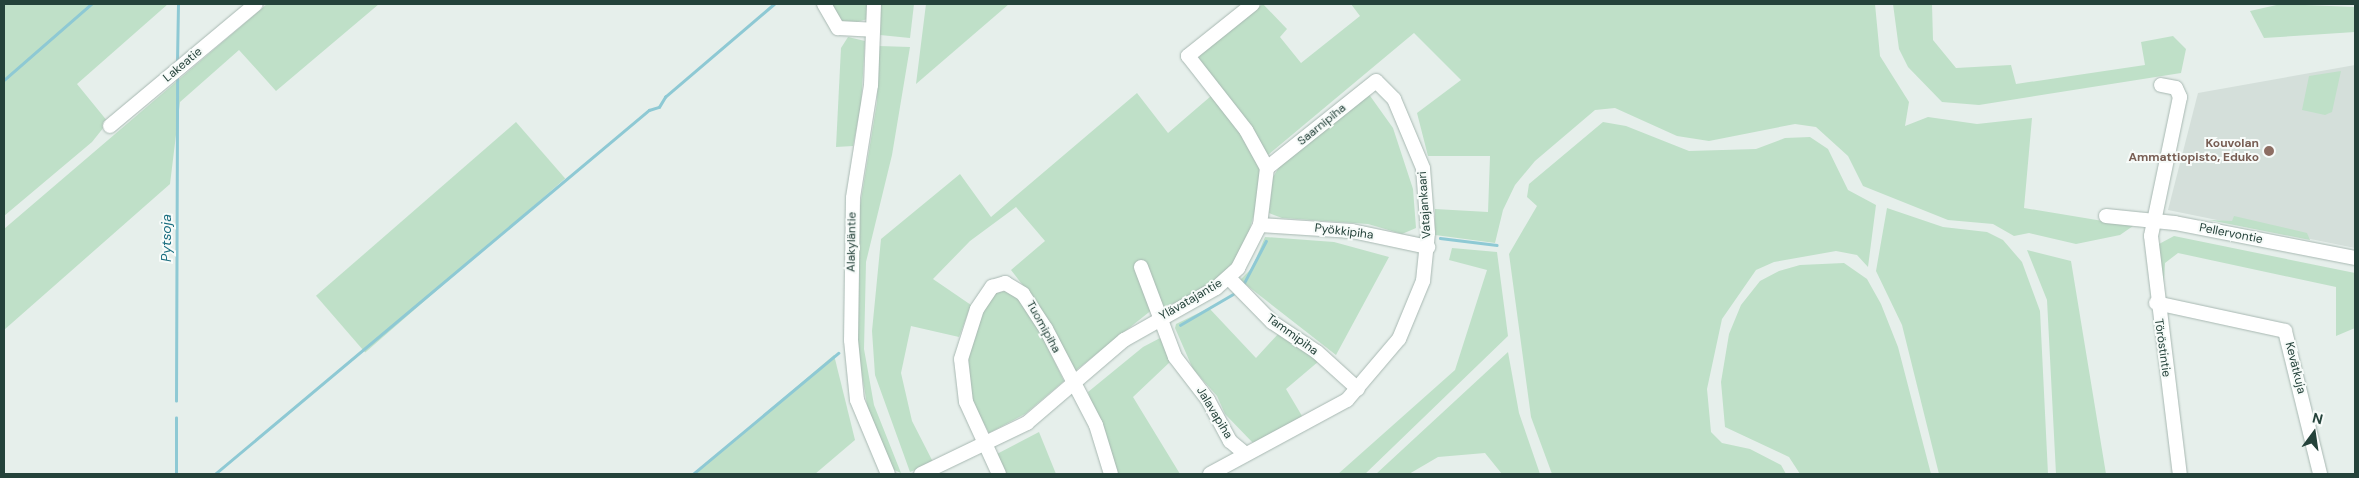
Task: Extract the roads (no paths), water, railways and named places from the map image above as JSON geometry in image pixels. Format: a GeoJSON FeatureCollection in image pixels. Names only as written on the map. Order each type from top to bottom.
{"type":"FeatureCollection","features":[{"type":"Feature","properties":{"kind":"street","name":"Lakeatie"},"geometry":{"type":"LineString","coordinates":[[110,126],[256,4]]}},
{"type":"Feature","properties":{"kind":"street"},"geometry":{"type":"LineString","coordinates":[[824,4],[838,28],[873,30]]}},
{"type":"Feature","properties":{"kind":"street","name":"Alakyläntie"},"geometry":{"type":"LineString","coordinates":[[874,4],[871,85],[853,198],[851,340],[857,400],[888,474]]}},
{"type":"Feature","properties":{"kind":"street"},"geometry":{"type":"LineString","coordinates":[[1253,4],[1188,56],[1250,136],[1267,168]]}},
{"type":"Feature","properties":{"kind":"street","name":"Saarnipiha"},"geometry":{"type":"LineString","coordinates":[[1267,168],[1376,81]]}},
{"type":"Feature","properties":{"kind":"street","name":"Vatajankaari"},"geometry":{"type":"LineString","coordinates":[[1210,474],[1243,452],[1317,420],[1358,389],[1387,357],[1409,319],[1423,281],[1428,247],[1426,196],[1417,148],[1394,99],[1376,81]]}},
{"type":"Feature","properties":{"kind":"street","name":"Töröstintie"},"geometry":{"type":"LineString","coordinates":[[2161,84],[2176,88],[2180,107],[2152,222],[2156,303],[2180,474]]}},
{"type":"Feature","properties":{"kind":"street","name":"Ylävatajantie"},"geometry":{"type":"LineString","coordinates":[[921,474],[1027,423],[1124,340],[1229,278],[1246,257],[1260,225],[1267,168]]}},
{"type":"Feature","properties":{"kind":"street","name":"Pellervontie"},"geometry":{"type":"LineString","coordinates":[[2106,216],[2152,222],[2355,258]]}},
{"type":"Feature","properties":{"kind":"street","name":"Pyökkipiha"},"geometry":{"type":"LineString","coordinates":[[1260,225],[1352,231],[1428,247]]}},
{"type":"Feature","properties":{"kind":"street","name":"Jalavapiha"},"geometry":{"type":"LineString","coordinates":[[1141,267],[1162,318],[1175,357],[1208,400],[1230,441],[1243,452]]}},
{"type":"Feature","properties":{"kind":"street","name":"Tammipiha"},"geometry":{"type":"LineString","coordinates":[[1229,278],[1272,322],[1317,352],[1358,389]]}},
{"type":"Feature","properties":{"kind":"street","name":"Tuomipiha"},"geometry":{"type":"LineString","coordinates":[[998,474],[966,402],[961,359],[968,328],[992,287],[1005,283],[1023,294],[1074,384],[1096,425],[1111,474]]}},
{"type":"Feature","properties":{"kind":"street","name":"Kevätkuja"},"geometry":{"type":"LineString","coordinates":[[2156,303],[2285,331],[2320,474]]}},
{"type":"Feature","properties":{"kind":"waterway"},"geometry":{"type":"LineString","coordinates":[[4,80],[91,4]]}},
{"type":"Feature","properties":{"kind":"waterway","name":"Pytsoja"},"geometry":{"type":"LineString","coordinates":[[177,62],[178,4]]}},
{"type":"Feature","properties":{"kind":"waterway"},"geometry":{"type":"LineString","coordinates":[[215,474],[649,110],[659,107],[665,97],[774,4]]}},
{"type":"Feature","properties":{"kind":"waterway","name":"Pytsoja"},"geometry":{"type":"LineString","coordinates":[[176,401],[177,76]]}},
{"type":"Feature","properties":{"kind":"waterway"},"geometry":{"type":"LineString","coordinates":[[1440,238],[1497,245]]}},
{"type":"Feature","properties":{"kind":"waterway"},"geometry":{"type":"LineString","coordinates":[[1244,283],[1266,241]]}},
{"type":"Feature","properties":{"kind":"waterway"},"geometry":{"type":"LineString","coordinates":[[1180,325],[1233,294]]}},
{"type":"Feature","properties":{"kind":"waterway"},"geometry":{"type":"LineString","coordinates":[[693,474],[838,353]]}},
{"type":"Feature","properties":{"kind":"waterway","name":"Pytsoja"},"geometry":{"type":"LineString","coordinates":[[176,418],[176,474]]}},
{"type":"Feature","properties":{"kind":"place","name":"Kouvolan Ammattiopisto, Eduko"},"geometry":{"type":"Point","coordinates":[2269,151]}}]}
